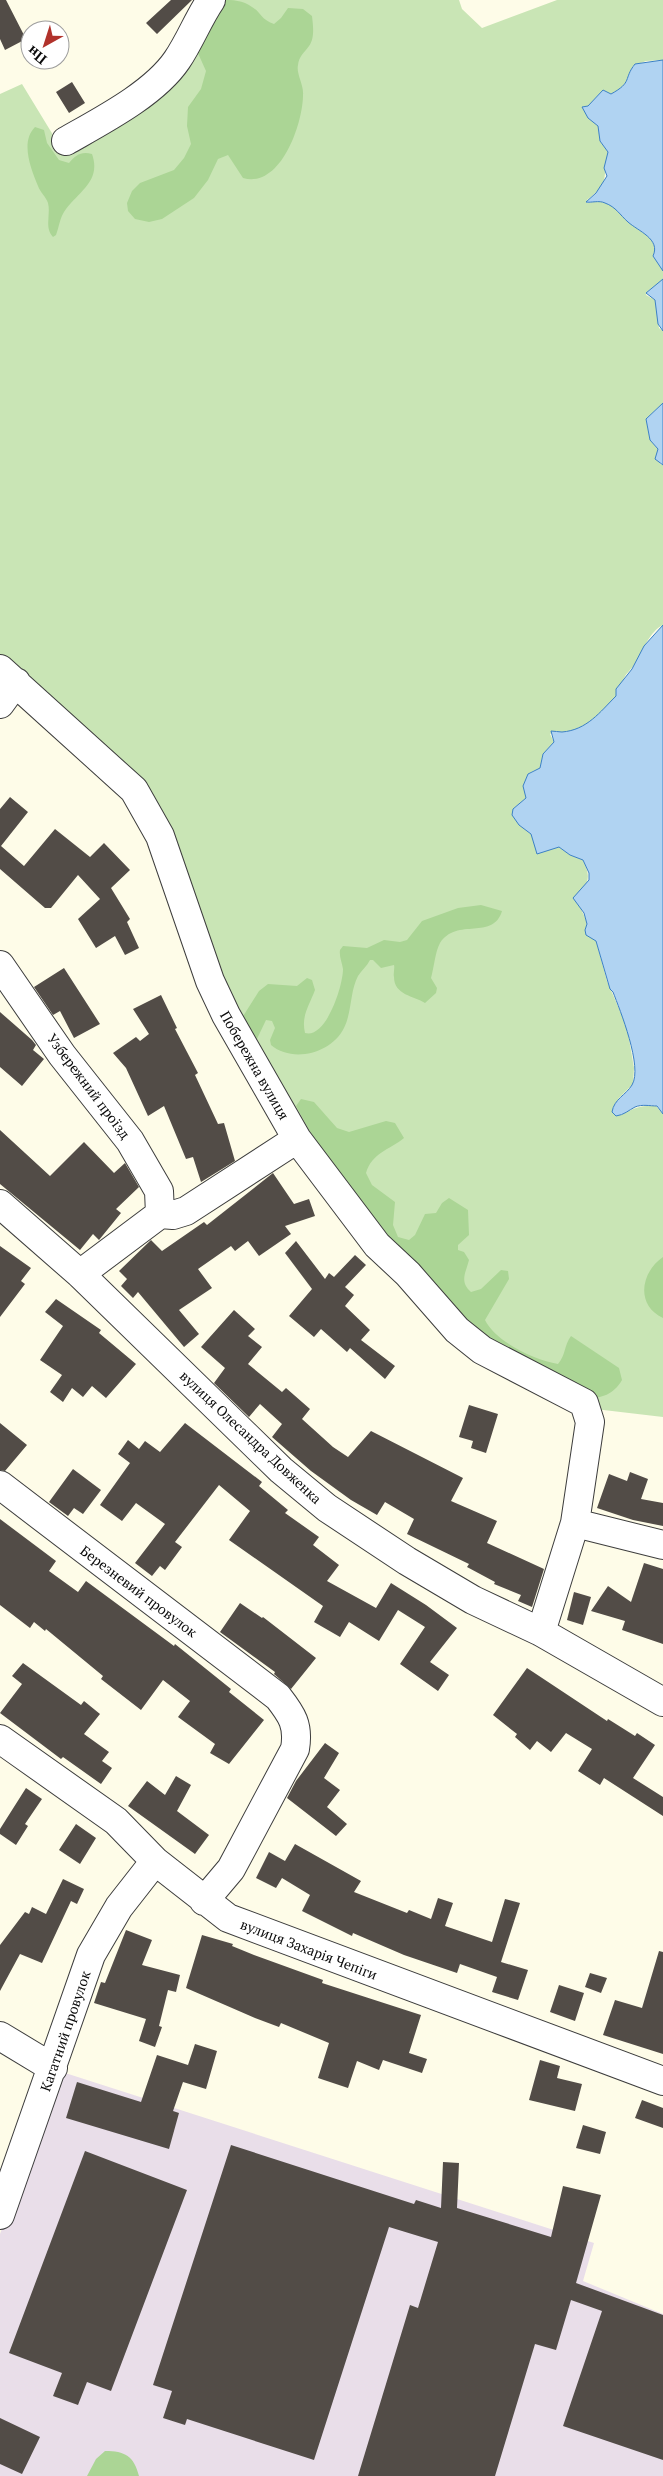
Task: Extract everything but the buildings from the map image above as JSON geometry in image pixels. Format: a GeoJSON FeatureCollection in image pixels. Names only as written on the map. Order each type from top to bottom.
{"type":"FeatureCollection","features":[{"type":"Feature","properties":{"kind":"street"},"geometry":{"type":"LineString","coordinates":[[66,142],[119,110],[151,86],[177,61],[198,18],[211,0]]}},
{"type":"Feature","properties":{"kind":"street"},"geometry":{"type":"LineString","coordinates":[[0,704],[8,676]]}},
{"type":"Feature","properties":{"kind":"street","name":"Побережна вулиця"},"geometry":{"type":"LineString","coordinates":[[8,676],[112,768],[134,790],[152,818],[177,881],[210,981],[226,1015],[297,1139],[377,1245],[408,1274],[458,1330],[482,1350],[584,1403],[590,1422],[575,1523]]}},
{"type":"Feature","properties":{"kind":"street","name":"Узбережний проїзд"},"geometry":{"type":"LineString","coordinates":[[0,965],[62,1055],[130,1141],[159,1191],[160,1214]]}},
{"type":"Feature","properties":{"kind":"street"},"geometry":{"type":"LineString","coordinates":[[80,1274],[160,1214],[173,1215],[186,1212],[297,1139]]}},
{"type":"Feature","properties":{"kind":"street","name":"вулиця Олесандра Довженка"},"geometry":{"type":"LineString","coordinates":[[0,1204],[80,1274],[281,1470],[327,1508],[407,1561],[473,1600],[541,1632],[663,1702]]}},
{"type":"Feature","properties":{"kind":"street","name":"Березневий провулок"},"geometry":{"type":"LineString","coordinates":[[0,1485],[278,1697],[291,1715],[298,1734],[295,1749],[230,1869],[204,1901]]}},
{"type":"Feature","properties":{"kind":"street"},"geometry":{"type":"LineString","coordinates":[[541,1632],[575,1523],[663,1545]]}},
{"type":"Feature","properties":{"kind":"street","name":"вулиця Захарія Чепіги"},"geometry":{"type":"LineString","coordinates":[[0,1739],[116,1821],[155,1861],[228,1918],[663,2081]]}},
{"type":"Feature","properties":{"kind":"street","name":"Кагатний провулок"},"geometry":{"type":"LineString","coordinates":[[0,2215],[91,1955],[119,1906],[155,1861]]}},
{"type":"Feature","properties":{"kind":"street"},"geometry":{"type":"LineString","coordinates":[[0,2036],[53,2068]]}},
{"type":"Feature","properties":{"kind":"shaded area"},"geometry":{"type":"Polygon","coordinates":[[[59,2071],[594,2243],[583,2281],[663,2314],[663,2476],[0,2476],[0,2234],[59,2071]]]}},
{"type":"Feature","properties":{"kind":"green space"},"geometry":{"type":"Polygon","coordinates":[[[216,0],[459,0],[462,9],[482,28],[557,0],[663,0],[663,60],[646,61],[633,66],[626,82],[621,88],[611,94],[603,90],[588,106],[582,107],[598,126],[600,141],[608,152],[603,183],[595,194],[587,200],[587,203],[601,202],[611,205],[627,221],[647,235],[654,244],[653,256],[663,271],[663,280],[648,291],[646,295],[655,300],[659,328],[663,331],[663,403],[646,419],[650,440],[658,449],[660,464],[663,465],[663,625],[651,636],[635,664],[624,678],[617,694],[605,710],[590,722],[573,731],[555,731],[550,734],[554,742],[543,754],[540,768],[527,776],[526,798],[513,809],[519,825],[531,834],[534,843],[543,850],[559,847],[570,855],[583,860],[588,876],[580,898],[587,924],[585,930],[596,941],[607,981],[627,1027],[634,1068],[633,1084],[618,1099],[621,1115],[630,1110],[646,1106],[656,1106],[663,1114],[663,1417],[595,1409],[549,1384],[353,1209],[247,1047],[156,819],[0,662],[0,94],[22,84],[64,153],[125,118],[216,0]]]}},
{"type":"Feature","properties":{"kind":"green space"},"geometry":{"type":"Polygon","coordinates":[[[221,0],[234,0],[245,3],[274,24],[288,8],[303,9],[312,16],[312,39],[298,65],[303,95],[299,121],[294,136],[279,164],[268,174],[256,179],[243,178],[228,155],[218,159],[208,180],[194,198],[162,219],[149,222],[135,219],[128,211],[127,203],[132,191],[140,183],[174,170],[184,158],[191,144],[187,126],[188,107],[201,89],[206,71],[197,51],[221,0]]]}},
{"type":"Feature","properties":{"kind":"green space"},"geometry":{"type":"Polygon","coordinates":[[[35,127],[44,130],[47,143],[59,160],[69,163],[79,154],[88,153],[92,154],[94,164],[94,172],[91,179],[64,212],[56,235],[53,237],[48,225],[48,203],[32,172],[28,156],[28,140],[35,127]]]}},
{"type":"Feature","properties":{"kind":"green space"},"geometry":{"type":"Polygon","coordinates":[[[481,905],[502,911],[497,920],[491,925],[456,931],[447,935],[440,943],[431,978],[437,988],[436,993],[425,1003],[405,994],[397,988],[394,965],[381,968],[373,960],[370,960],[355,982],[347,1022],[344,1028],[338,1037],[321,1050],[300,1054],[289,1054],[280,1051],[271,1045],[270,1040],[275,1028],[272,1021],[266,1020],[256,1041],[240,1021],[259,991],[268,984],[297,986],[307,978],[312,980],[315,990],[306,1011],[304,1027],[305,1033],[313,1033],[326,1020],[337,998],[343,969],[340,950],[343,946],[367,948],[384,940],[400,942],[407,940],[422,921],[458,908],[481,905]]]}},
{"type":"Feature","properties":{"kind":"green space"},"geometry":{"type":"Polygon","coordinates":[[[301,1099],[314,1102],[337,1128],[349,1132],[386,1121],[395,1123],[404,1138],[377,1156],[366,1173],[372,1185],[395,1202],[393,1225],[398,1237],[409,1240],[415,1235],[425,1214],[436,1213],[442,1203],[449,1198],[468,1210],[469,1235],[458,1245],[458,1250],[464,1252],[469,1260],[464,1277],[467,1288],[471,1292],[481,1289],[501,1270],[508,1271],[509,1279],[485,1320],[490,1328],[517,1349],[538,1359],[558,1364],[571,1336],[619,1368],[622,1380],[618,1386],[604,1396],[580,1398],[449,1312],[332,1171],[296,1106],[301,1099]]]}},
{"type":"Feature","properties":{"kind":"green space"},"geometry":{"type":"Polygon","coordinates":[[[663,1257],[663,1318],[648,1305],[644,1288],[650,1271],[663,1257]]]}},
{"type":"Feature","properties":{"kind":"green space"},"geometry":{"type":"Polygon","coordinates":[[[105,2451],[118,2452],[128,2456],[137,2469],[139,2476],[87,2476],[96,2459],[105,2451]]]}},
{"type":"Feature","properties":{"kind":"water"},"geometry":{"type":"Polygon","coordinates":[[[663,60],[663,271],[653,256],[654,245],[647,236],[609,205],[603,202],[586,202],[596,193],[607,176],[604,168],[608,152],[600,141],[598,126],[588,118],[582,107],[588,106],[603,90],[611,94],[618,90],[625,83],[635,64],[663,60]]]}},
{"type":"Feature","properties":{"kind":"water"},"geometry":{"type":"Polygon","coordinates":[[[663,279],[663,331],[658,324],[655,300],[646,293],[663,279]]]}},
{"type":"Feature","properties":{"kind":"water"},"geometry":{"type":"Polygon","coordinates":[[[663,403],[663,465],[655,459],[658,449],[650,440],[646,419],[663,403]]]}},
{"type":"Feature","properties":{"kind":"water"},"geometry":{"type":"Polygon","coordinates":[[[663,625],[663,1114],[657,1106],[643,1105],[616,1116],[612,1112],[613,1108],[632,1085],[635,1077],[635,1065],[625,1025],[613,992],[610,989],[596,941],[586,935],[587,924],[584,913],[573,898],[589,880],[589,873],[583,860],[570,855],[559,847],[537,854],[531,834],[519,825],[512,815],[513,809],[526,798],[523,786],[528,774],[540,768],[543,754],[554,742],[551,731],[571,731],[586,724],[598,714],[616,696],[616,689],[632,669],[644,646],[663,625]]]}}]}
